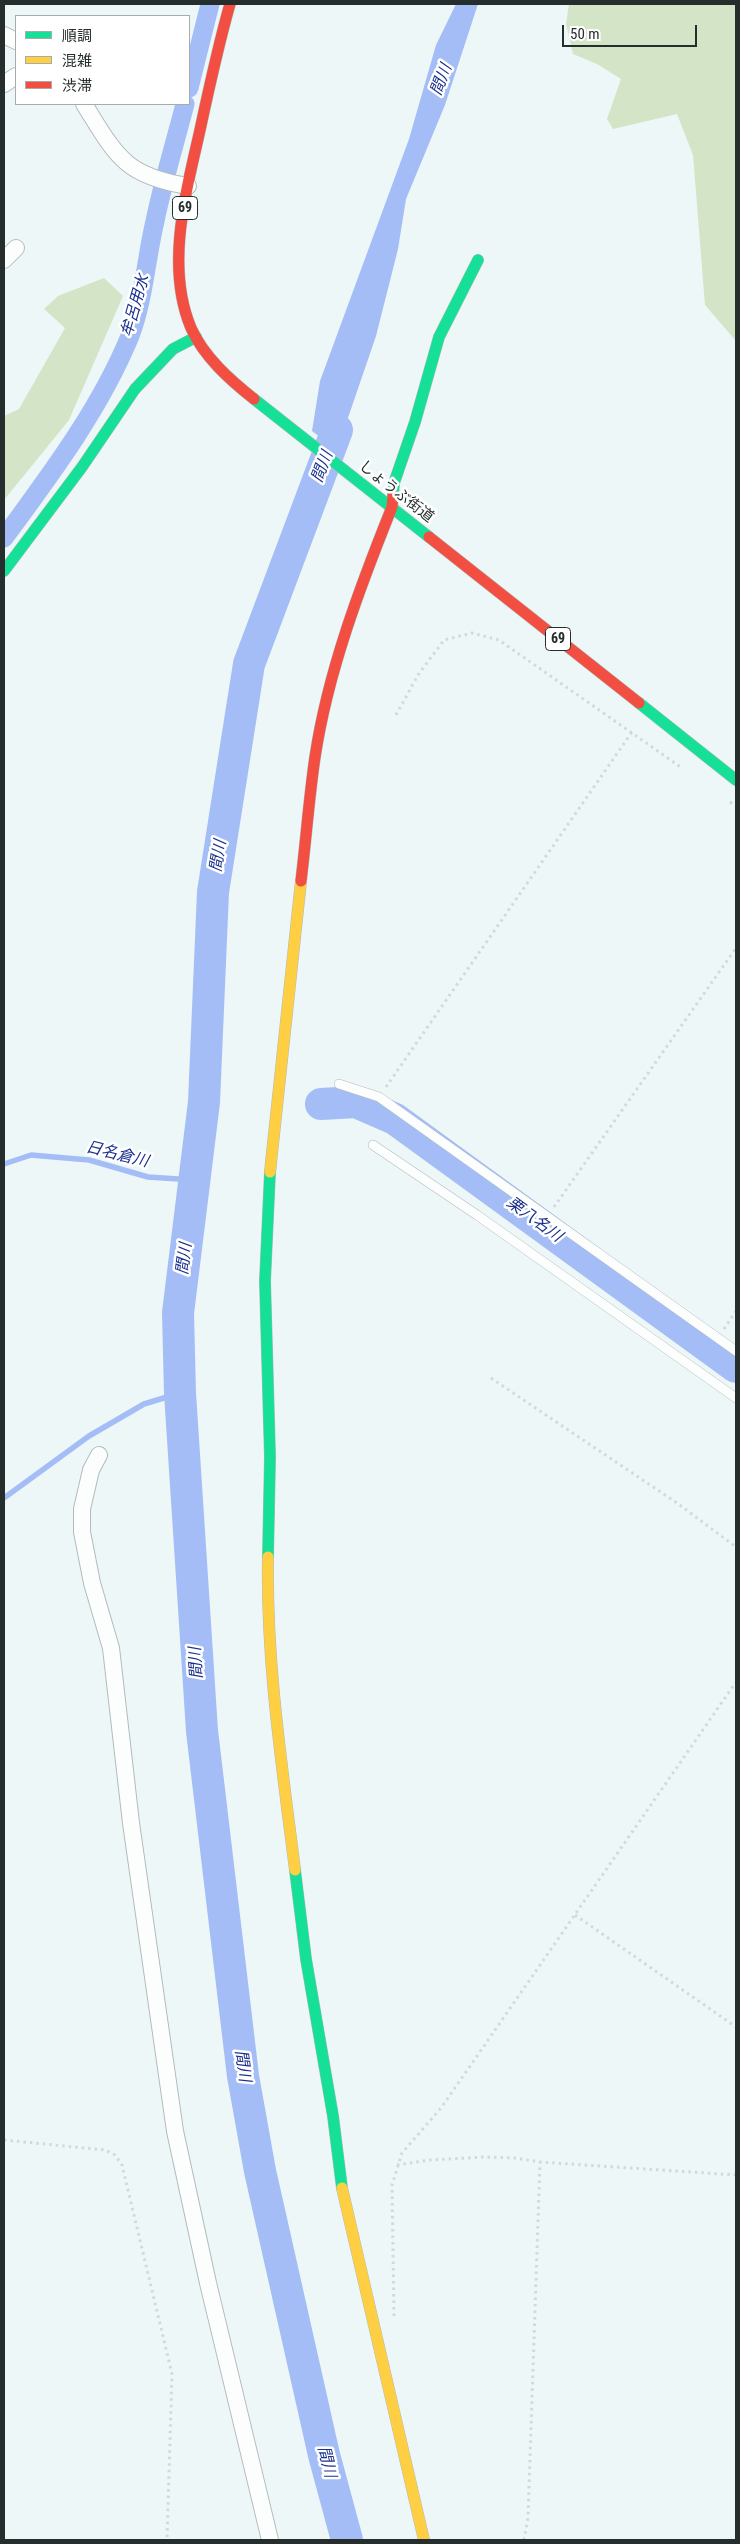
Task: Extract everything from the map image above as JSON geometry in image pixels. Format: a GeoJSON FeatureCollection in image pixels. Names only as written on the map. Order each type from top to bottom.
{"type":"FeatureCollection","features":[{"type":"Feature","properties":{"kind":"street","name":"しょうぶ街道"},"geometry":{"type":"LineString","coordinates":[[230,4],[218,45],[188,186],[179,269],[184,304],[196,337],[214,361],[247,394],[736,780]]}},
{"type":"Feature","properties":{"kind":"street"},"geometry":{"type":"LineString","coordinates":[[4,84],[15,77]]}},
{"type":"Feature","properties":{"kind":"street"},"geometry":{"type":"LineString","coordinates":[[85,105],[122,161],[147,177],[188,186]]}},
{"type":"Feature","properties":{"kind":"street"},"geometry":{"type":"LineString","coordinates":[[424,2540],[342,2187],[333,2116],[306,1959],[276,1714],[267,1599],[270,1457],[265,1281],[272,1141],[315,756],[331,684],[364,576],[392,507],[394,483],[415,422],[439,338],[478,260]]}},
{"type":"Feature","properties":{"kind":"street"},"geometry":{"type":"LineString","coordinates":[[4,571],[82,467],[134,389],[173,349],[196,337]]}},
{"type":"Feature","properties":{"kind":"street"},"geometry":{"type":"LineString","coordinates":[[100,1455],[91,1470],[82,1509],[82,1532],[92,1583],[111,1648],[131,1823],[175,2131],[210,2293],[270,2540]]}},
{"type":"Feature","properties":{"kind":"lane"},"geometry":{"type":"LineString","coordinates":[[339,1084],[379,1097],[736,1351]]}},
{"type":"Feature","properties":{"kind":"lane"},"geometry":{"type":"LineString","coordinates":[[373,1145],[468,1209],[736,1398]]}},
{"type":"Feature","properties":{"kind":"path"},"geometry":{"type":"LineString","coordinates":[[396,715],[418,675],[444,640],[472,633],[499,640],[688,772]]}},
{"type":"Feature","properties":{"kind":"path"},"geometry":{"type":"LineString","coordinates":[[379,1097],[632,732]]}},
{"type":"Feature","properties":{"kind":"path"},"geometry":{"type":"LineString","coordinates":[[728,800],[736,806]]}},
{"type":"Feature","properties":{"kind":"path"},"geometry":{"type":"LineString","coordinates":[[548,1216],[736,948]]}},
{"type":"Feature","properties":{"kind":"path"},"geometry":{"type":"LineString","coordinates":[[718,1338],[736,1311]]}},
{"type":"Feature","properties":{"kind":"path"},"geometry":{"type":"LineString","coordinates":[[490,1378],[677,1503],[736,1546]]}},
{"type":"Feature","properties":{"kind":"path"},"geometry":{"type":"LineString","coordinates":[[394,2320],[392,2185],[402,2154],[440,2108],[736,1682]]}},
{"type":"Feature","properties":{"kind":"path"},"geometry":{"type":"LineString","coordinates":[[574,1915],[736,2027]]}},
{"type":"Feature","properties":{"kind":"path"},"geometry":{"type":"LineString","coordinates":[[4,2140],[105,2150],[115,2154],[122,2166],[172,2374],[167,2540]]}},
{"type":"Feature","properties":{"kind":"path"},"geometry":{"type":"LineString","coordinates":[[397,2165],[430,2160],[485,2157],[736,2176]]}},
{"type":"Feature","properties":{"kind":"path"},"geometry":{"type":"LineString","coordinates":[[524,2540],[528,2517],[540,2162]]}},
{"type":"Feature","properties":{"kind":"green space"},"geometry":{"type":"Polygon","coordinates":[[[569,4],[736,4],[736,341],[705,305],[693,155],[677,114],[613,129],[607,119],[621,79],[597,64],[573,54],[566,24],[569,4]]]}},
{"type":"Feature","properties":{"kind":"green space"},"geometry":{"type":"Polygon","coordinates":[[[104,278],[123,296],[69,420],[4,500],[4,416],[19,409],[65,328],[44,309],[58,296],[104,278]]]}},
{"type":"Feature","properties":{"kind":"water"},"geometry":{"type":"Polygon","coordinates":[[[456,4],[478,4],[445,105],[406,199],[398,249],[376,336],[337,450],[312,431],[320,381],[409,139],[436,45],[456,4]]]}},
{"type":"Feature","properties":{"kind":"waterway","name":"牟呂用水"},"geometry":{"type":"LineString","coordinates":[[190,84],[210,4]]}},
{"type":"Feature","properties":{"kind":"waterway","name":"牟呂用水"},"geometry":{"type":"LineString","coordinates":[[4,538],[57,465],[89,415],[118,363],[130,336],[142,293],[158,206],[185,105]]}},
{"type":"Feature","properties":{"kind":"waterway","name":"間川"},"geometry":{"type":"LineString","coordinates":[[337,430],[249,664],[213,892],[204,1102],[178,1313],[180,1393],[202,1731],[243,2076],[260,2171],[324,2455],[347,2540]]}},
{"type":"Feature","properties":{"kind":"waterway","name":"栗八名川"},"geometry":{"type":"LineString","coordinates":[[321,1104],[356,1102],[395,1119],[736,1367]]}},
{"type":"Feature","properties":{"kind":"waterway","name":"日名倉川"},"geometry":{"type":"LineString","coordinates":[[4,1164],[31,1155],[89,1160],[148,1177],[194,1180]]}},
{"type":"Feature","properties":{"kind":"waterway"},"geometry":{"type":"LineString","coordinates":[[4,1498],[89,1436],[144,1404],[180,1393]]}},
{"type":"Feature","properties":{"kind":"traffic: fast"},"geometry":{"type":"LineString","coordinates":[[393,496],[394,483],[415,422],[439,337],[478,260]]}},
{"type":"Feature","properties":{"kind":"traffic: fast"},"geometry":{"type":"LineString","coordinates":[[4,571],[82,467],[135,389],[173,349],[196,337]]}},
{"type":"Feature","properties":{"kind":"traffic: fast"},"geometry":{"type":"LineString","coordinates":[[254,399],[429,537]]}},
{"type":"Feature","properties":{"kind":"traffic: fast"},"geometry":{"type":"LineString","coordinates":[[639,703],[736,780]]}},
{"type":"Feature","properties":{"kind":"traffic: fast"},"geometry":{"type":"LineString","coordinates":[[268,1557],[270,1457],[265,1281],[270,1172]]}},
{"type":"Feature","properties":{"kind":"traffic: fast"},"geometry":{"type":"LineString","coordinates":[[295,1870],[306,1959],[333,2116],[342,2188]]}},
{"type":"Feature","properties":{"kind":"traffic: slow"},"geometry":{"type":"LineString","coordinates":[[270,1172],[301,881]]}},
{"type":"Feature","properties":{"kind":"traffic: slow"},"geometry":{"type":"LineString","coordinates":[[268,1557],[272,1674],[295,1870]]}},
{"type":"Feature","properties":{"kind":"traffic: slow"},"geometry":{"type":"LineString","coordinates":[[342,2188],[424,2540]]}},
{"type":"Feature","properties":{"kind":"traffic: jam"},"geometry":{"type":"LineString","coordinates":[[230,4],[184,204],[180,229],[179,280],[183,304],[196,339],[218,367],[254,399]]}},
{"type":"Feature","properties":{"kind":"traffic: jam"},"geometry":{"type":"LineString","coordinates":[[301,881],[315,757],[328,693],[346,630],[392,507],[393,496]]}},
{"type":"Feature","properties":{"kind":"traffic: jam"},"geometry":{"type":"LineString","coordinates":[[429,537],[639,703]]}}]}
